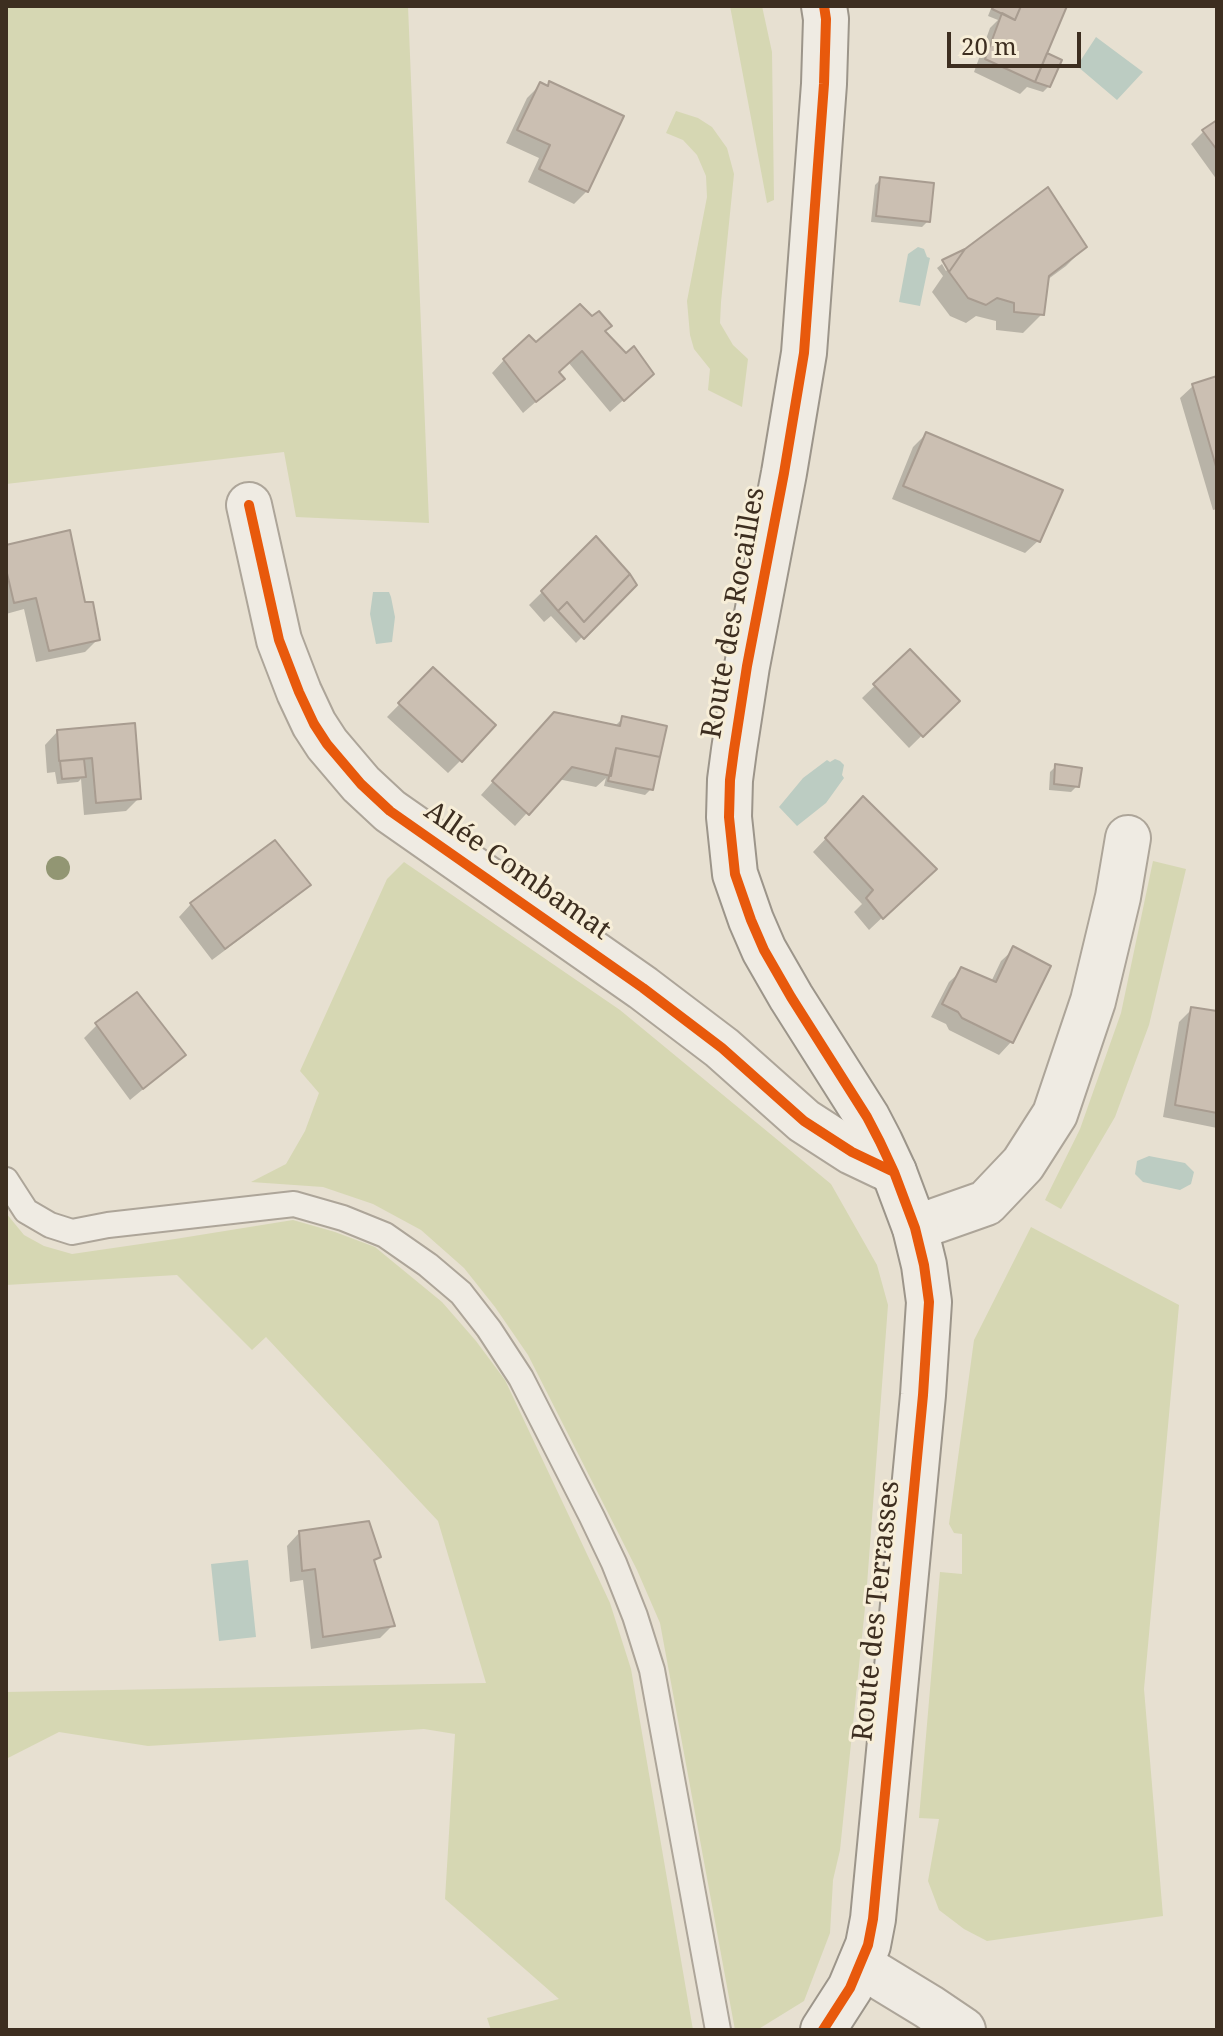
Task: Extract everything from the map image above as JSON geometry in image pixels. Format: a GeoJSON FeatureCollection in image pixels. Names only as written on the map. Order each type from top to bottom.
{"type":"FeatureCollection","features":[{"type":"Feature","properties":{"kind":"street","name":"Route des Rocailles"},"geometry":{"type":"LineString","coordinates":[[824,6],[824,84],[804,353],[738,722],[730,780],[729,817],[735,874],[764,950],[867,1117],[903,1196]]}},
{"type":"Feature","properties":{"kind":"street","name":"Allée Combamat"},"geometry":{"type":"LineString","coordinates":[[249,505],[279,640],[299,692],[327,744],[361,784],[390,811],[643,988],[722,1048],[804,1121],[852,1152],[903,1196]]}},
{"type":"Feature","properties":{"kind":"street"},"geometry":{"type":"LineString","coordinates":[[903,1196],[986,1203],[1023,1164],[1055,1114],[1093,1001],[1118,897],[1128,838]]}},
{"type":"Feature","properties":{"kind":"street","name":"Route des Terrasses"},"geometry":{"type":"LineString","coordinates":[[823,2030],[850,1988],[868,1945],[873,1919],[929,1302],[924,1265],[903,1196]]}},
{"type":"Feature","properties":{"kind":"street"},"geometry":{"type":"LineString","coordinates":[[860,1965],[963,2030]]}},
{"type":"Feature","properties":{"kind":"lane"},"geometry":{"type":"LineString","coordinates":[[6,1180],[26,1211],[50,1225],[72,1232],[108,1225],[294,1204],[343,1218],[385,1235],[461,1293],[521,1378],[597,1528],[635,1616],[652,1670],[718,2030]]}},
{"type":"Feature","properties":{"kind":"green space"},"geometry":{"type":"Polygon","coordinates":[[[6,6],[408,6],[429,523],[296,517],[284,452],[6,484],[6,6]]]}},
{"type":"Feature","properties":{"kind":"green space"},"geometry":{"type":"Polygon","coordinates":[[[730,6],[762,6],[772,52],[774,200],[767,203],[730,6]]]}},
{"type":"Feature","properties":{"kind":"green space"},"geometry":{"type":"Polygon","coordinates":[[[676,111],[698,118],[712,127],[727,148],[734,174],[720,323],[733,345],[748,359],[742,407],[708,390],[710,369],[694,349],[690,335],[687,301],[707,197],[706,176],[697,155],[683,140],[666,133],[676,111]]]}},
{"type":"Feature","properties":{"kind":"green space"},"geometry":{"type":"Polygon","coordinates":[[[1153,861],[1186,869],[1149,1025],[1115,1117],[1061,1209],[1045,1200],[1080,1129],[1121,1013],[1153,861]]]}},
{"type":"Feature","properties":{"kind":"green space"},"geometry":{"type":"Polygon","coordinates":[[[404,862],[620,1010],[831,1184],[877,1265],[888,1305],[866,1598],[840,1850],[833,1880],[830,1933],[804,2001],[757,2030],[735,2030],[660,1623],[637,1570],[528,1355],[464,1268],[421,1230],[373,1204],[323,1187],[251,1182],[286,1164],[305,1131],[319,1093],[300,1071],[387,879],[404,862]]]}},
{"type":"Feature","properties":{"kind":"green space"},"geometry":{"type":"Polygon","coordinates":[[[6,1213],[24,1235],[44,1246],[72,1254],[293,1220],[375,1247],[442,1302],[476,1341],[505,1380],[610,1603],[631,1669],[693,2030],[491,2030],[487,2018],[559,1999],[445,1899],[455,1734],[424,1729],[148,1746],[59,1732],[6,1759],[6,1692],[486,1683],[438,1521],[266,1337],[252,1350],[177,1275],[6,1285],[6,1213]]]}},
{"type":"Feature","properties":{"kind":"green space"},"geometry":{"type":"Polygon","coordinates":[[[1031,1227],[1179,1305],[1144,1689],[1163,1916],[987,1941],[939,1910],[928,1881],[939,1819],[919,1818],[940,1572],[962,1574],[962,1534],[954,1533],[949,1524],[974,1340],[1031,1227]]]}},
{"type":"Feature","properties":{"kind":"shaded area"},"geometry":{"type":"Polygon","coordinates":[[[1096,37],[1143,72],[1117,100],[1077,66],[1096,37]]]}},
{"type":"Feature","properties":{"kind":"shaded area"},"geometry":{"type":"Polygon","coordinates":[[[918,247],[924,249],[930,258],[920,306],[899,302],[908,254],[918,247]]]}},
{"type":"Feature","properties":{"kind":"shaded area"},"geometry":{"type":"Polygon","coordinates":[[[373,592],[389,592],[391,597],[395,617],[392,642],[376,644],[370,614],[373,592]]]}},
{"type":"Feature","properties":{"kind":"shaded area"},"geometry":{"type":"Polygon","coordinates":[[[835,759],[844,765],[844,778],[826,803],[797,826],[779,807],[803,778],[827,760],[835,759]]]}},
{"type":"Feature","properties":{"kind":"shaded area"},"geometry":{"type":"Polygon","coordinates":[[[1149,1156],[1185,1163],[1194,1172],[1191,1184],[1180,1190],[1143,1182],[1135,1174],[1137,1161],[1149,1156]]]}},
{"type":"Feature","properties":{"kind":"shaded area"},"geometry":{"type":"Polygon","coordinates":[[[248,1560],[256,1637],[219,1641],[211,1564],[248,1560]]]}},
{"type":"Feature","properties":{"kind":"building"},"geometry":{"type":"Polygon","coordinates":[[[994,6],[1021,6],[1015,20],[992,9],[994,6]]]}},
{"type":"Feature","properties":{"kind":"building"},"geometry":{"type":"Polygon","coordinates":[[[1021,6],[1067,6],[1035,82],[985,59],[1002,13],[1015,20],[1021,6]]]}},
{"type":"Feature","properties":{"kind":"building"},"geometry":{"type":"Polygon","coordinates":[[[1047,53],[1062,60],[1050,87],[1035,82],[1047,53]]]}},
{"type":"Feature","properties":{"kind":"building"},"geometry":{"type":"Polygon","coordinates":[[[549,81],[624,116],[588,192],[539,169],[550,145],[517,130],[540,82],[548,86],[549,81]]]}},
{"type":"Feature","properties":{"kind":"building"},"geometry":{"type":"Polygon","coordinates":[[[1217,120],[1217,150],[1202,130],[1217,120]]]}},
{"type":"Feature","properties":{"kind":"building"},"geometry":{"type":"Polygon","coordinates":[[[880,177],[934,183],[930,222],[876,216],[880,177]]]}},
{"type":"Feature","properties":{"kind":"building"},"geometry":{"type":"Polygon","coordinates":[[[1048,187],[1087,247],[1049,276],[1044,315],[1014,312],[1014,303],[997,298],[986,305],[968,298],[949,272],[965,249],[1048,187]]]}},
{"type":"Feature","properties":{"kind":"building"},"geometry":{"type":"Polygon","coordinates":[[[965,249],[949,272],[942,260],[965,249]]]}},
{"type":"Feature","properties":{"kind":"building"},"geometry":{"type":"Polygon","coordinates":[[[580,304],[592,316],[599,311],[612,326],[605,331],[626,353],[634,346],[654,374],[624,401],[582,351],[559,372],[565,379],[536,402],[503,359],[529,335],[536,342],[580,304]]]}},
{"type":"Feature","properties":{"kind":"building"},"geometry":{"type":"Polygon","coordinates":[[[1217,376],[1217,470],[1192,384],[1217,376]]]}},
{"type":"Feature","properties":{"kind":"building"},"geometry":{"type":"Polygon","coordinates":[[[926,432],[1063,490],[1040,542],[903,486],[926,432]]]}},
{"type":"Feature","properties":{"kind":"building"},"geometry":{"type":"Polygon","coordinates":[[[70,530],[85,602],[93,602],[100,640],[49,651],[36,598],[14,603],[6,569],[6,545],[70,530]]]}},
{"type":"Feature","properties":{"kind":"building"},"geometry":{"type":"Polygon","coordinates":[[[596,536],[630,574],[584,622],[567,602],[558,611],[541,591],[596,536]]]}},
{"type":"Feature","properties":{"kind":"building"},"geometry":{"type":"Polygon","coordinates":[[[630,574],[637,585],[584,639],[558,611],[567,602],[584,622],[630,574]]]}},
{"type":"Feature","properties":{"kind":"building"},"geometry":{"type":"Polygon","coordinates":[[[910,649],[960,701],[923,737],[873,684],[910,649]]]}},
{"type":"Feature","properties":{"kind":"building"},"geometry":{"type":"Polygon","coordinates":[[[433,667],[496,725],[462,762],[398,703],[433,667]]]}},
{"type":"Feature","properties":{"kind":"building"},"geometry":{"type":"Polygon","coordinates":[[[554,712],[620,726],[622,716],[667,726],[660,757],[616,748],[611,776],[572,767],[529,815],[492,781],[554,712]]]}},
{"type":"Feature","properties":{"kind":"building"},"geometry":{"type":"Polygon","coordinates":[[[135,723],[141,799],[96,803],[92,758],[59,761],[57,730],[135,723]]]}},
{"type":"Feature","properties":{"kind":"building"},"geometry":{"type":"Polygon","coordinates":[[[616,748],[660,757],[653,790],[608,781],[616,748]]]}},
{"type":"Feature","properties":{"kind":"building"},"geometry":{"type":"Polygon","coordinates":[[[84,759],[86,777],[62,779],[60,761],[84,759]]]}},
{"type":"Feature","properties":{"kind":"building"},"geometry":{"type":"Polygon","coordinates":[[[1055,764],[1082,768],[1079,787],[1054,784],[1055,764]]]}},
{"type":"Feature","properties":{"kind":"building"},"geometry":{"type":"Polygon","coordinates":[[[863,796],[937,869],[883,919],[866,898],[873,890],[825,838],[863,796]]]}},
{"type":"Feature","properties":{"kind":"building"},"geometry":{"type":"Polygon","coordinates":[[[275,840],[311,885],[225,949],[190,903],[275,840]]]}},
{"type":"Feature","properties":{"kind":"building"},"geometry":{"type":"Polygon","coordinates":[[[1013,946],[1051,966],[1013,1043],[962,1018],[958,1012],[942,1004],[961,967],[996,982],[1013,946]]]}},
{"type":"Feature","properties":{"kind":"building"},"geometry":{"type":"Polygon","coordinates":[[[137,992],[186,1055],[143,1089],[95,1023],[137,992]]]}},
{"type":"Feature","properties":{"kind":"building"},"geometry":{"type":"Polygon","coordinates":[[[1191,1007],[1217,1011],[1217,1113],[1175,1105],[1191,1007]]]}},
{"type":"Feature","properties":{"kind":"building"},"geometry":{"type":"Polygon","coordinates":[[[369,1521],[381,1557],[374,1560],[395,1626],[323,1637],[315,1569],[302,1571],[299,1531],[369,1521]]]}},
{"type":"Feature","properties":{"kind":"cycle path"},"geometry":{"type":"LineString","coordinates":[[823,2030],[850,1988],[868,1945],[873,1919],[923,1395],[929,1302],[915,1228],[894,1172],[867,1117],[791,997],[751,920],[735,874],[729,817],[730,780],[747,666],[804,353],[824,84],[824,6]]}},
{"type":"Feature","properties":{"kind":"cycle path"},"geometry":{"type":"LineString","coordinates":[[249,505],[279,640],[299,692],[327,744],[361,784],[390,811],[643,988],[722,1048],[804,1121],[852,1152],[894,1172]]}}]}
